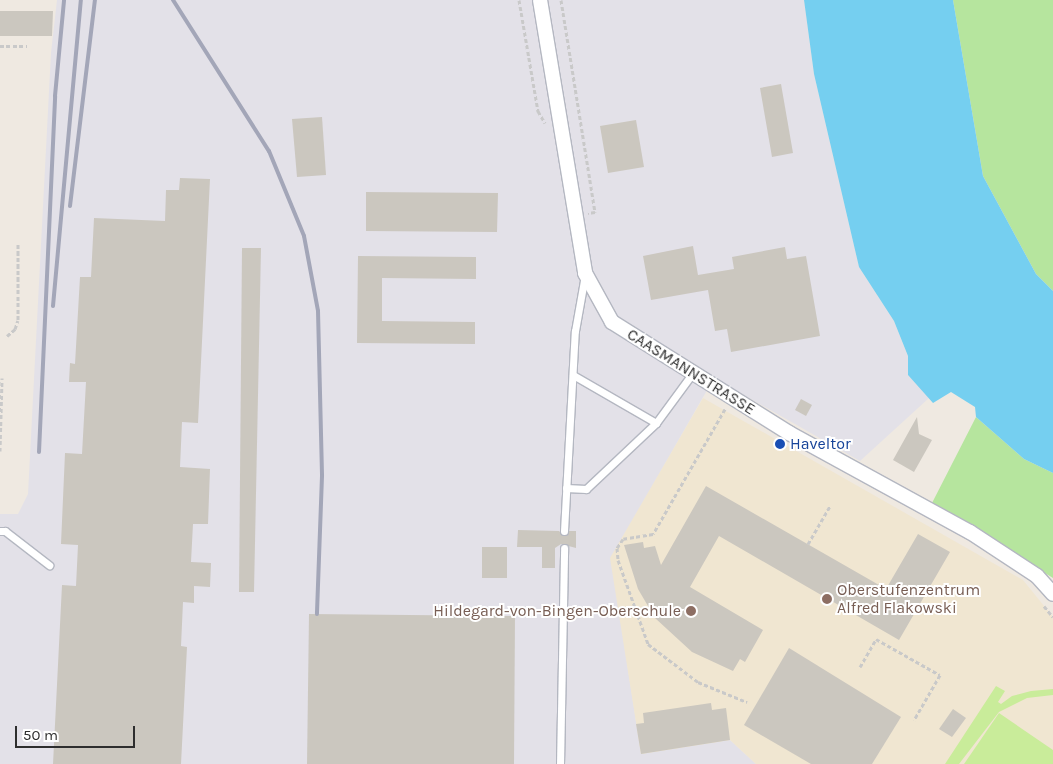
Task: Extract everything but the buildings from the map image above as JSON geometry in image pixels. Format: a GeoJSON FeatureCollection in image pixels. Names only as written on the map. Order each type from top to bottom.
{"type":"FeatureCollection","features":[{"type":"Feature","properties":{"kind":"street","name":"CAASMANNSTRASSE"},"geometry":{"type":"LineString","coordinates":[[540,0],[585,273],[612,322],[692,374],[852,468],[970,532],[1037,576],[1053,594]]}},
{"type":"Feature","properties":{"kind":"lane"},"geometry":{"type":"LineString","coordinates":[[564,531],[575,331],[585,273]]}},
{"type":"Feature","properties":{"kind":"lane"},"geometry":{"type":"LineString","coordinates":[[566,488],[586,488],[656,423],[692,374]]}},
{"type":"Feature","properties":{"kind":"lane"},"geometry":{"type":"LineString","coordinates":[[573,375],[656,423]]}},
{"type":"Feature","properties":{"kind":"lane"},"geometry":{"type":"LineString","coordinates":[[0,531],[5,531],[49,565]]}},
{"type":"Feature","properties":{"kind":"lane"},"geometry":{"type":"LineString","coordinates":[[560,764],[564,548]]}},
{"type":"Feature","properties":{"kind":"path"},"geometry":{"type":"LineString","coordinates":[[561,0],[595,212],[576,215]]}},
{"type":"Feature","properties":{"kind":"path"},"geometry":{"type":"LineString","coordinates":[[0,46],[27,46]]}},
{"type":"Feature","properties":{"kind":"path"},"geometry":{"type":"LineString","coordinates":[[7,336],[15,329],[18,320],[18,244]]}},
{"type":"Feature","properties":{"kind":"path"},"geometry":{"type":"LineString","coordinates":[[0,450],[2,378]]}},
{"type":"Feature","properties":{"kind":"path"},"geometry":{"type":"LineString","coordinates":[[726,407],[652,534],[623,539],[617,548],[618,560],[648,644],[698,682],[746,702]]}},
{"type":"Feature","properties":{"kind":"path"},"geometry":{"type":"LineString","coordinates":[[808,544],[830,506]]}},
{"type":"Feature","properties":{"kind":"path"},"geometry":{"type":"LineString","coordinates":[[860,667],[876,638],[940,675],[914,720]]}},
{"type":"Feature","properties":{"kind":"shaded area"},"geometry":{"type":"Polygon","coordinates":[[[57,0],[804,0],[814,74],[859,267],[894,321],[908,356],[908,375],[929,398],[860,461],[714,378],[611,558],[641,754],[730,740],[756,764],[0,764],[0,514],[18,514],[28,494],[51,53],[57,0]]]}},
{"type":"Feature","properties":{"kind":"shaded area","name":"Oberstufenzentrum Alfred Flakowski"},"geometry":{"type":"Polygon","coordinates":[[[703,398],[1023,580],[1053,617],[1053,764],[756,764],[730,740],[641,754],[610,558],[703,398]]]}},
{"type":"Feature","properties":{"kind":"green space"},"geometry":{"type":"Polygon","coordinates":[[[953,0],[1053,0],[1053,291],[1036,274],[983,176],[953,0]]]}},
{"type":"Feature","properties":{"kind":"green space"},"geometry":{"type":"Polygon","coordinates":[[[976,417],[1024,459],[1053,473],[1053,578],[932,503],[976,417]]]}},
{"type":"Feature","properties":{"kind":"green space"},"geometry":{"type":"Polygon","coordinates":[[[996,686],[1005,691],[998,702],[1001,704],[1012,696],[1031,691],[1053,689],[1053,695],[1027,698],[999,712],[959,764],[945,764],[996,686]]]}},
{"type":"Feature","properties":{"kind":"green space"},"geometry":{"type":"Polygon","coordinates":[[[999,713],[1053,750],[1053,764],[964,764],[999,713]]]}},
{"type":"Feature","properties":{"kind":"water"},"geometry":{"type":"Polygon","coordinates":[[[804,0],[953,0],[983,176],[1036,274],[1053,291],[1053,473],[1024,459],[976,417],[975,407],[951,392],[933,403],[908,375],[908,356],[894,321],[859,267],[814,74],[804,0]]]}},
{"type":"Feature","properties":{"kind":"railway"},"geometry":{"type":"LineString","coordinates":[[39,452],[55,96],[64,0]]}},
{"type":"Feature","properties":{"kind":"railway"},"geometry":{"type":"LineString","coordinates":[[53,306],[81,0]]}},
{"type":"Feature","properties":{"kind":"railway"},"geometry":{"type":"LineString","coordinates":[[70,206],[95,0]]}},
{"type":"Feature","properties":{"kind":"railway"},"geometry":{"type":"LineString","coordinates":[[173,0],[269,151],[304,236],[318,311],[322,476],[317,614]]}},
{"type":"Feature","properties":{"kind":"place","name":"Haveltor"},"geometry":{"type":"Point","coordinates":[780,444]}},
{"type":"Feature","properties":{"kind":"place","name":"Oberstufenzentrum Alfred Flakowski"},"geometry":{"type":"Point","coordinates":[827,599]}},
{"type":"Feature","properties":{"kind":"place","name":"Hildegard-von-Bingen-Oberschule"},"geometry":{"type":"Point","coordinates":[691,611]}}]}
